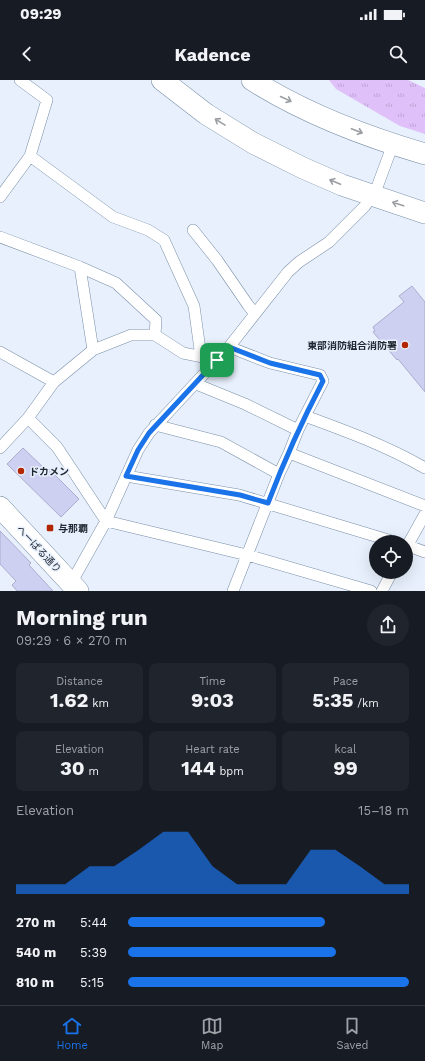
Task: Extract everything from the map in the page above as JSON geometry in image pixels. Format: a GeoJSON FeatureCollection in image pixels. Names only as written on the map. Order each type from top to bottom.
{"type":"FeatureCollection","features":[{"type":"Feature","properties":{"kind":"highway"},"geometry":{"type":"LineString","coordinates":[[162,80],[206,114],[253,143],[303,168],[342,185],[425,213]]}},
{"type":"Feature","properties":{"kind":"highway"},"geometry":{"type":"LineString","coordinates":[[252,80],[270,92],[357,131],[425,154]]}},
{"type":"Feature","properties":{"kind":"highway","name":"へーばる通り"},"geometry":{"type":"LineString","coordinates":[[0,507],[72,588]]}},
{"type":"Feature","properties":{"kind":"street"},"geometry":{"type":"LineString","coordinates":[[0,197],[30,156],[47,100],[20,80]]}},
{"type":"Feature","properties":{"kind":"street"},"geometry":{"type":"LineString","coordinates":[[72,588],[106,521],[138,450],[155,426],[196,384],[229,347],[288,272],[299,262],[329,242],[355,216],[372,196],[376,190],[393,144]]}},
{"type":"Feature","properties":{"kind":"street"},"geometry":{"type":"LineString","coordinates":[[30,156],[113,217],[148,230],[164,240],[194,306],[201,357]]}},
{"type":"Feature","properties":{"kind":"street"},"geometry":{"type":"LineString","coordinates":[[193,230],[217,260],[255,314]]}},
{"type":"Feature","properties":{"kind":"street"},"geometry":{"type":"LineString","coordinates":[[0,237],[80,267],[116,283],[156,320],[154,335]]}},
{"type":"Feature","properties":{"kind":"street"},"geometry":{"type":"LineString","coordinates":[[80,267],[93,350]]}},
{"type":"Feature","properties":{"kind":"street"},"geometry":{"type":"LineString","coordinates":[[0,448],[28,418],[54,382],[93,350],[131,335],[154,335],[183,353],[217,360]]}},
{"type":"Feature","properties":{"kind":"street"},"geometry":{"type":"LineString","coordinates":[[229,347],[270,363],[320,375],[323,381],[298,430],[279,474],[233,591]]}},
{"type":"Feature","properties":{"kind":"street"},"geometry":{"type":"LineString","coordinates":[[0,352],[54,382]]}},
{"type":"Feature","properties":{"kind":"street"},"geometry":{"type":"LineString","coordinates":[[196,384],[245,404],[298,430]]}},
{"type":"Feature","properties":{"kind":"street"},"geometry":{"type":"LineString","coordinates":[[305,416],[401,454],[425,468]]}},
{"type":"Feature","properties":{"kind":"street"},"geometry":{"type":"LineString","coordinates":[[28,418],[57,448],[106,521],[247,555],[371,591]]}},
{"type":"Feature","properties":{"kind":"street"},"geometry":{"type":"LineString","coordinates":[[155,426],[221,442],[279,474]]}},
{"type":"Feature","properties":{"kind":"street"},"geometry":{"type":"LineString","coordinates":[[289,453],[425,506]]}},
{"type":"Feature","properties":{"kind":"street"},"geometry":{"type":"LineString","coordinates":[[126,476],[240,495],[372,535]]}},
{"type":"Feature","properties":{"kind":"street"},"geometry":{"type":"LineString","coordinates":[[413,535],[425,514]]}},
{"type":"Feature","properties":{"kind":"street"},"geometry":{"type":"LineString","coordinates":[[413,548],[425,552]]}},
{"type":"Feature","properties":{"kind":"street"},"geometry":{"type":"LineString","coordinates":[[382,591],[388,579]]}},
{"type":"Feature","properties":{"kind":"green space"},"geometry":{"type":"Polygon","coordinates":[[[329,80],[408,80],[425,88],[425,134],[400,126],[336,89],[329,80]]]}},
{"type":"Feature","properties":{"kind":"building","name":"東部消防組合消防署"},"geometry":{"type":"Polygon","coordinates":[[[412,286],[425,302],[425,392],[398,359],[397,360],[373,332],[375,331],[373,327],[404,302],[399,296],[412,286]]]}},
{"type":"Feature","properties":{"kind":"building"},"geometry":{"type":"Polygon","coordinates":[[[23,448],[47,471],[49,469],[79,499],[61,517],[7,464],[23,448]]]}},
{"type":"Feature","properties":{"kind":"building"},"geometry":{"type":"Polygon","coordinates":[[[0,531],[31,563],[29,565],[53,591],[17,591],[12,585],[16,581],[0,564],[0,531]]]}},
{"type":"Feature","properties":{"kind":"place","name":"東部消防組合消防署"},"geometry":{"type":"Point","coordinates":[405,345]}},
{"type":"Feature","properties":{"kind":"place","name":"ドカメン"},"geometry":{"type":"Point","coordinates":[21,471]}},
{"type":"Feature","properties":{"kind":"place","name":"与那覇"},"geometry":{"type":"Point","coordinates":[50,528]}},
{"type":"Feature","properties":{"kind":"route"},"geometry":{"type":"LineString","coordinates":[[229,347],[270,363],[320,375],[323,381],[298,430],[268,503],[240,495],[126,476],[138,450],[149,433],[217,360],[229,347]]}}]}
